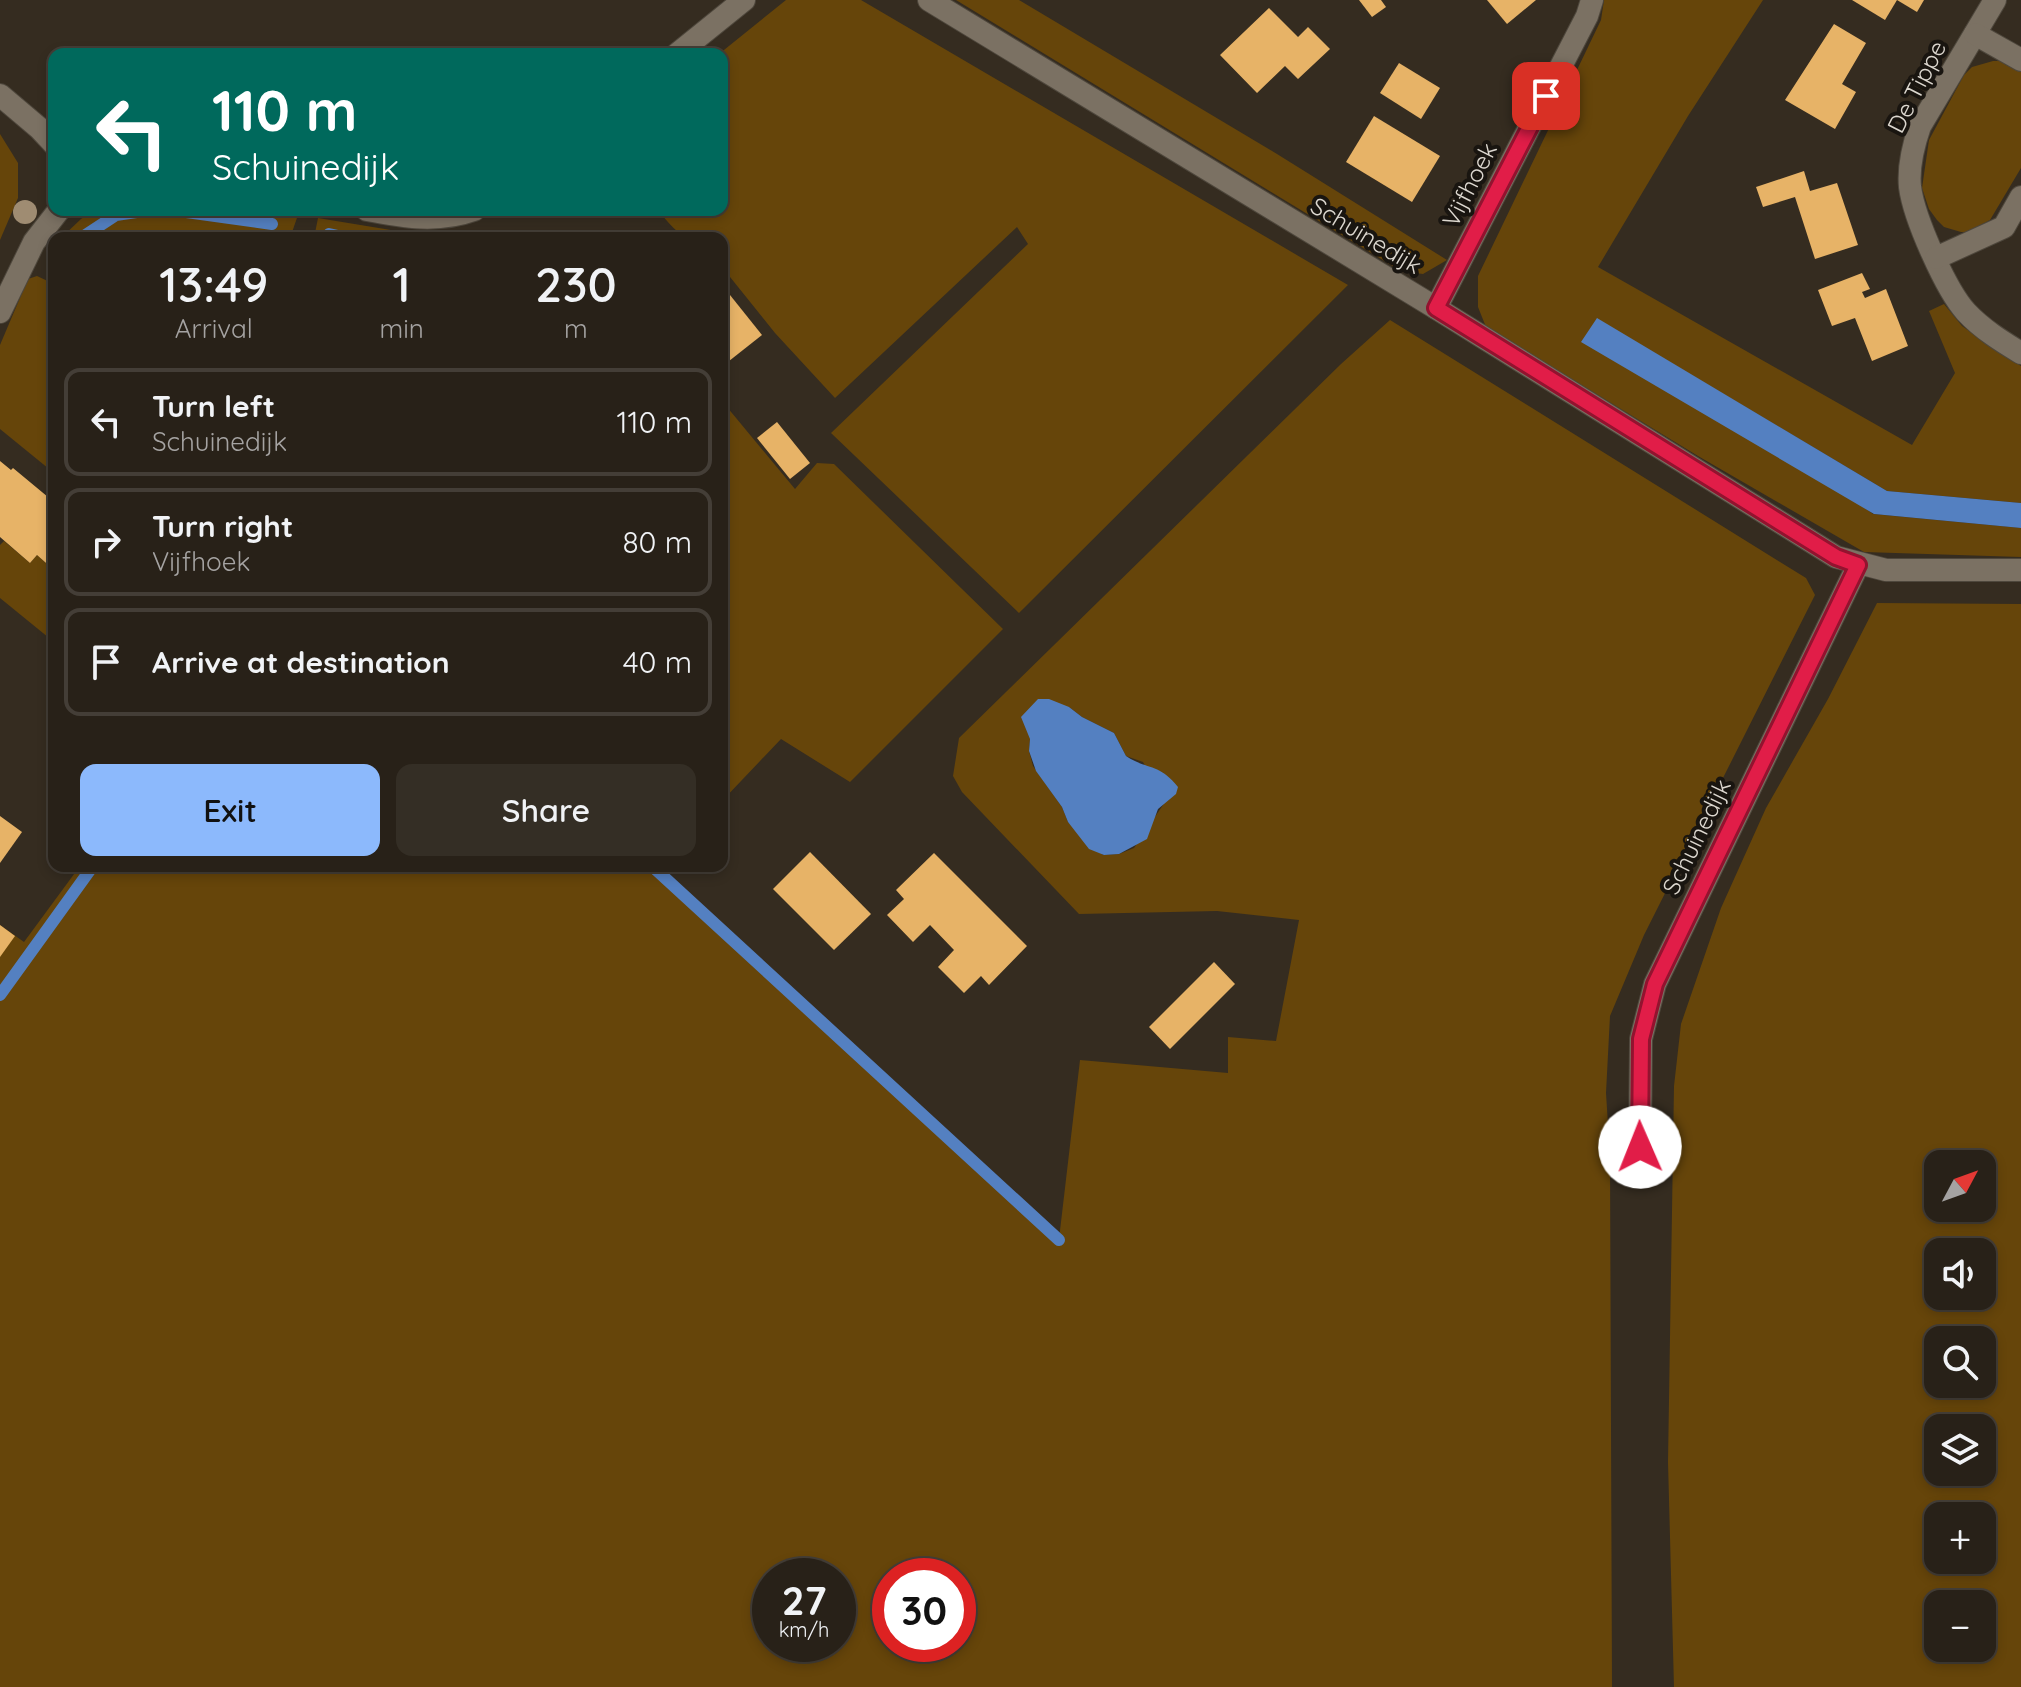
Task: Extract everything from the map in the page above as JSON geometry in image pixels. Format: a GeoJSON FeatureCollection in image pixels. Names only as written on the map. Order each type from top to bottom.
{"type":"FeatureCollection","features":[{"type":"Feature","properties":{"kind":"street"},"geometry":{"type":"LineString","coordinates":[[684,48],[744,0]]}},
{"type":"Feature","properties":{"kind":"street","name":"Schuinedijk"},"geometry":{"type":"LineString","coordinates":[[929,0],[1436,308],[1836,557],[1886,570],[2021,570]]}},
{"type":"Feature","properties":{"kind":"street","name":"Vijfhoek"},"geometry":{"type":"LineString","coordinates":[[1436,308],[1587,16],[1592,0]]}},
{"type":"Feature","properties":{"kind":"street","name":"De Tippe"},"geometry":{"type":"LineString","coordinates":[[1995,0],[1920,126],[1913,146],[1910,188],[1915,210],[1953,296],[1980,326],[2021,353]]}},
{"type":"Feature","properties":{"kind":"street","name":"De Tippe"},"geometry":{"type":"LineString","coordinates":[[1975,34],[2021,60]]}},
{"type":"Feature","properties":{"kind":"street"},"geometry":{"type":"LineString","coordinates":[[0,95],[48,138]]}},
{"type":"Feature","properties":{"kind":"street"},"geometry":{"type":"LineString","coordinates":[[1936,258],[2004,227],[2021,197]]}},
{"type":"Feature","properties":{"kind":"street"},"geometry":{"type":"LineString","coordinates":[[0,312],[34,242],[54,216]]}},
{"type":"Feature","properties":{"kind":"street"},"geometry":{"type":"LineString","coordinates":[[403,216],[421,219],[452,216]]}},
{"type":"Feature","properties":{"kind":"street","name":"Schuinedijk"},"geometry":{"type":"LineString","coordinates":[[1640,1147],[1641,1039],[1655,984],[1858,565]]}},
{"type":"Feature","properties":{"kind":"shaded area"},"geometry":{"type":"Polygon","coordinates":[[[786,0],[861,0],[1348,285],[1019,613],[831,433],[1028,244],[1017,227],[835,398],[775,333],[728,274],[728,232],[679,232],[663,216],[728,216],[726,48],[786,0]]]}},
{"type":"Feature","properties":{"kind":"shaded area"},"geometry":{"type":"Polygon","coordinates":[[[956,0],[1019,0],[1447,260],[1423,274],[1401,271],[956,0]]]}},
{"type":"Feature","properties":{"kind":"shaded area"},"geometry":{"type":"Polygon","coordinates":[[[1604,0],[1763,0],[1688,116],[1598,267],[1912,445],[1955,373],[1929,311],[1944,304],[1962,326],[2021,366],[2021,503],[1887,491],[1597,319],[1873,514],[2021,528],[2021,557],[1864,552],[1698,456],[1486,327],[1478,307],[1478,276],[1601,20],[1604,0]]]}},
{"type":"Feature","properties":{"kind":"shaded area"},"geometry":{"type":"Polygon","coordinates":[[[2004,61],[2021,70],[2021,168],[1990,220],[1961,232],[1944,227],[1929,209],[1922,188],[1929,140],[1964,75],[1972,67],[2004,61]]]}},
{"type":"Feature","properties":{"kind":"shaded area"},"geometry":{"type":"Polygon","coordinates":[[[0,134],[18,163],[18,198],[0,240],[0,134]]]}},
{"type":"Feature","properties":{"kind":"shaded area"},"geometry":{"type":"Polygon","coordinates":[[[86,216],[298,216],[292,232],[67,232],[86,216]]]}},
{"type":"Feature","properties":{"kind":"shaded area"},"geometry":{"type":"Polygon","coordinates":[[[318,218],[403,232],[315,232],[318,218]]]}},
{"type":"Feature","properties":{"kind":"shaded area"},"geometry":{"type":"Polygon","coordinates":[[[37,276],[48,281],[48,468],[0,429],[0,345],[28,279],[37,276]]]}},
{"type":"Feature","properties":{"kind":"shaded area"},"geometry":{"type":"Polygon","coordinates":[[[1390,320],[1806,578],[1815,595],[1644,935],[1610,1016],[1606,1093],[1610,1156],[1612,1687],[0,1687],[0,925],[24,942],[76,872],[659,872],[1059,1239],[1080,1060],[1228,1073],[1228,1037],[1276,1041],[1299,920],[1217,911],[1079,914],[962,792],[953,776],[959,738],[1341,364],[1390,320]],[[1069,707],[1030,739],[1033,766],[1062,807],[1068,822],[1103,855],[1119,854],[1134,848],[1165,802],[1143,762],[1126,756],[1114,733],[1069,707]]]}},
{"type":"Feature","properties":{"kind":"shaded area"},"geometry":{"type":"Polygon","coordinates":[[[728,408],[795,489],[817,463],[834,464],[1003,629],[850,782],[781,739],[728,795],[728,408]]]}},
{"type":"Feature","properties":{"kind":"shaded area"},"geometry":{"type":"Polygon","coordinates":[[[4,541],[30,563],[37,555],[48,565],[48,637],[0,598],[0,545],[4,541]]]}},
{"type":"Feature","properties":{"kind":"shaded area"},"geometry":{"type":"Polygon","coordinates":[[[1877,603],[2021,604],[2021,1687],[1674,1687],[1668,1462],[1674,1086],[1681,1024],[1721,908],[1766,808],[1828,699],[1877,603]]]}},
{"type":"Feature","properties":{"kind":"water"},"geometry":{"type":"Polygon","coordinates":[[[1597,318],[1887,491],[2021,503],[2021,528],[1874,514],[1581,342],[1597,318]]]}},
{"type":"Feature","properties":{"kind":"water"},"geometry":{"type":"Polygon","coordinates":[[[1038,699],[1049,699],[1069,707],[1114,733],[1126,756],[1159,770],[1178,787],[1176,794],[1158,809],[1147,839],[1119,854],[1104,855],[1089,849],[1036,771],[1029,751],[1030,739],[1021,717],[1038,699]]]}},
{"type":"Feature","properties":{"kind":"building"},"geometry":{"type":"Polygon","coordinates":[[[1359,0],[1381,0],[1386,7],[1372,17],[1359,0]]]}},
{"type":"Feature","properties":{"kind":"building"},"geometry":{"type":"Polygon","coordinates":[[[1487,0],[1536,0],[1507,24],[1487,0]]]}},
{"type":"Feature","properties":{"kind":"building"},"geometry":{"type":"Polygon","coordinates":[[[1852,0],[1897,0],[1885,20],[1852,0]]]}},
{"type":"Feature","properties":{"kind":"building"},"geometry":{"type":"Polygon","coordinates":[[[1897,0],[1924,0],[1917,12],[1897,0]]]}},
{"type":"Feature","properties":{"kind":"building"},"geometry":{"type":"Polygon","coordinates":[[[1269,8],[1298,37],[1308,27],[1330,49],[1298,79],[1285,66],[1257,93],[1220,55],[1269,8]]]}},
{"type":"Feature","properties":{"kind":"building"},"geometry":{"type":"Polygon","coordinates":[[[1834,24],[1866,43],[1842,84],[1856,92],[1835,129],[1785,100],[1834,24]]]}},
{"type":"Feature","properties":{"kind":"building"},"geometry":{"type":"Polygon","coordinates":[[[1399,63],[1440,88],[1421,119],[1380,93],[1399,63]]]}},
{"type":"Feature","properties":{"kind":"building"},"geometry":{"type":"Polygon","coordinates":[[[1374,116],[1440,156],[1412,202],[1346,162],[1374,116]]]}},
{"type":"Feature","properties":{"kind":"building"},"geometry":{"type":"Polygon","coordinates":[[[1804,171],[1810,191],[1837,183],[1858,245],[1815,259],[1795,197],[1763,207],[1756,187],[1804,171]]]}},
{"type":"Feature","properties":{"kind":"building"},"geometry":{"type":"Polygon","coordinates":[[[1862,273],[1870,289],[1862,292],[1865,298],[1886,289],[1908,346],[1872,361],[1855,318],[1832,326],[1818,290],[1862,273]]]}},
{"type":"Feature","properties":{"kind":"building"},"geometry":{"type":"Polygon","coordinates":[[[728,292],[762,335],[728,362],[728,292]]]}},
{"type":"Feature","properties":{"kind":"building"},"geometry":{"type":"Polygon","coordinates":[[[777,422],[810,463],[790,479],[757,438],[777,422]]]}},
{"type":"Feature","properties":{"kind":"building"},"geometry":{"type":"Polygon","coordinates":[[[0,461],[48,497],[48,565],[37,555],[30,563],[0,537],[0,461]]]}},
{"type":"Feature","properties":{"kind":"building"},"geometry":{"type":"Polygon","coordinates":[[[0,816],[22,832],[0,863],[0,816]]]}},
{"type":"Feature","properties":{"kind":"building"},"geometry":{"type":"Polygon","coordinates":[[[810,852],[871,914],[834,950],[773,889],[810,852]]]}},
{"type":"Feature","properties":{"kind":"building"},"geometry":{"type":"Polygon","coordinates":[[[934,853],[1027,946],[989,985],[981,976],[964,993],[938,967],[954,950],[930,925],[913,942],[887,915],[904,899],[896,890],[934,853]]]}},
{"type":"Feature","properties":{"kind":"building"},"geometry":{"type":"Polygon","coordinates":[[[0,925],[15,936],[0,957],[0,925]]]}},
{"type":"Feature","properties":{"kind":"building"},"geometry":{"type":"Polygon","coordinates":[[[1214,962],[1235,984],[1170,1049],[1149,1027],[1214,962]]]}},
{"type":"Feature","properties":{"kind":"waterway"},"geometry":{"type":"LineString","coordinates":[[90,232],[114,216]]}},
{"type":"Feature","properties":{"kind":"waterway"},"geometry":{"type":"LineString","coordinates":[[215,216],[272,224]]}},
{"type":"Feature","properties":{"kind":"waterway"},"geometry":{"type":"LineString","coordinates":[[0,995],[89,872]]}},
{"type":"Feature","properties":{"kind":"waterway"},"geometry":{"type":"LineString","coordinates":[[659,872],[1059,1240]]}},
{"type":"Feature","properties":{"kind":"route"},"geometry":{"type":"LineString","coordinates":[[1546,96],[1436,308],[1836,557],[1858,565],[1655,984],[1641,1039],[1640,1147]]}}]}
